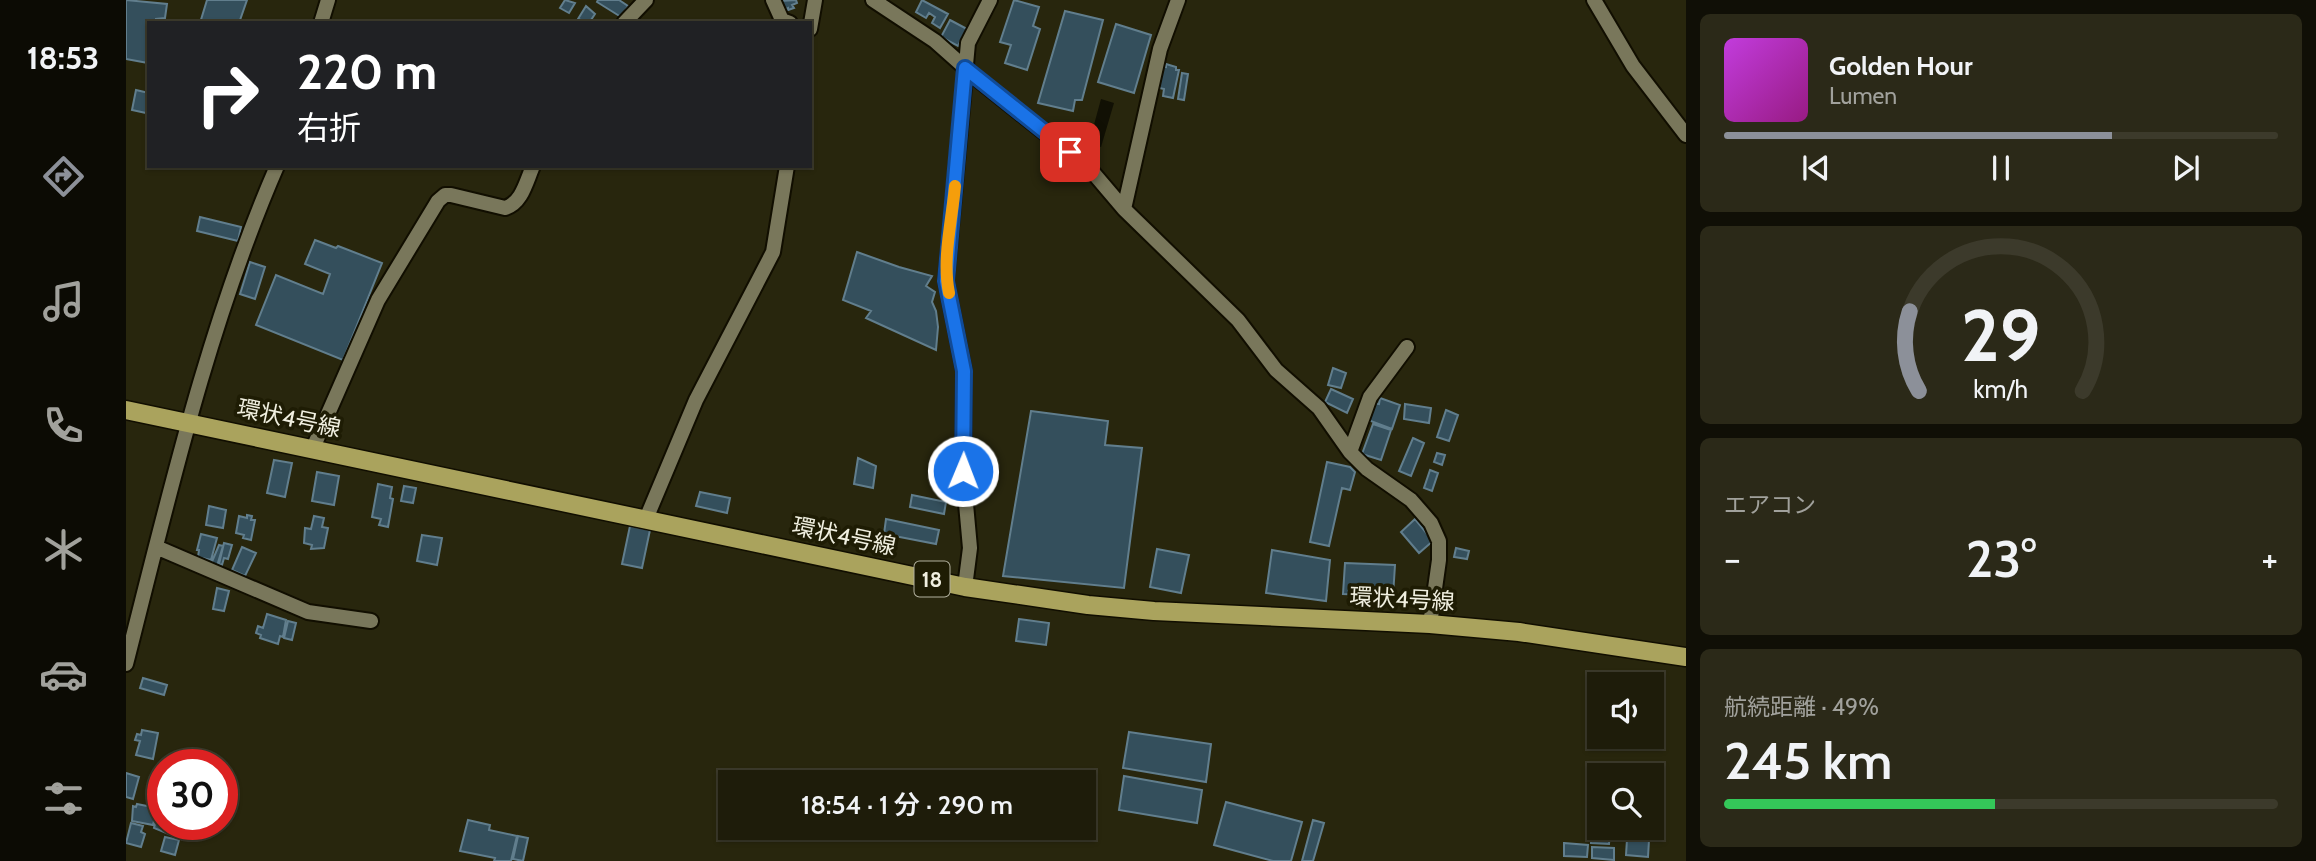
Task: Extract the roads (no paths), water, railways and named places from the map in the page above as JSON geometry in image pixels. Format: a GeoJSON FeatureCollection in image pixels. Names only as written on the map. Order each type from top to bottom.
{"type":"FeatureCollection","features":[{"type":"Feature","properties":{"kind":"main road","name":"環状4号線"},"geometry":{"type":"LineString","coordinates":[[126,410],[965,587],[1088,605],[1154,611],[1430,624],[1545,636],[1686,657]]}},
{"type":"Feature","properties":{"kind":"street"},"geometry":{"type":"LineString","coordinates":[[322,21],[328,0]]}},
{"type":"Feature","properties":{"kind":"street"},"geometry":{"type":"LineString","coordinates":[[626,21],[646,0]]}},
{"type":"Feature","properties":{"kind":"street"},"geometry":{"type":"LineString","coordinates":[[773,0],[785,21]]}},
{"type":"Feature","properties":{"kind":"street"},"geometry":{"type":"LineString","coordinates":[[811,21],[815,0]]}},
{"type":"Feature","properties":{"kind":"street"},"geometry":{"type":"LineString","coordinates":[[873,0],[935,41],[1090,169],[1124,209],[1238,320],[1276,370],[1319,408],[1350,452],[1367,469],[1410,500],[1431,523],[1439,541],[1439,560],[1430,624]]}},
{"type":"Feature","properties":{"kind":"street"},"geometry":{"type":"LineString","coordinates":[[965,587],[970,548],[963,471],[964,371],[946,281],[968,43],[990,0]]}},
{"type":"Feature","properties":{"kind":"street"},"geometry":{"type":"LineString","coordinates":[[1124,209],[1160,49],[1178,0]]}},
{"type":"Feature","properties":{"kind":"street"},"geometry":{"type":"LineString","coordinates":[[1594,0],[1633,66],[1686,135]]}},
{"type":"Feature","properties":{"kind":"street"},"geometry":{"type":"LineString","coordinates":[[126,664],[195,394],[256,215],[276,168]]}},
{"type":"Feature","properties":{"kind":"street"},"geometry":{"type":"LineString","coordinates":[[313,448],[378,300],[438,201],[445,195],[451,195],[505,208],[512,206],[518,201],[532,168]]}},
{"type":"Feature","properties":{"kind":"street"},"geometry":{"type":"LineString","coordinates":[[646,519],[696,400],[773,252],[787,168]]}},
{"type":"Feature","properties":{"kind":"street"},"geometry":{"type":"LineString","coordinates":[[1350,452],[1370,397],[1406,347]]}},
{"type":"Feature","properties":{"kind":"street"},"geometry":{"type":"LineString","coordinates":[[156,547],[308,612],[371,621]]}}]}
